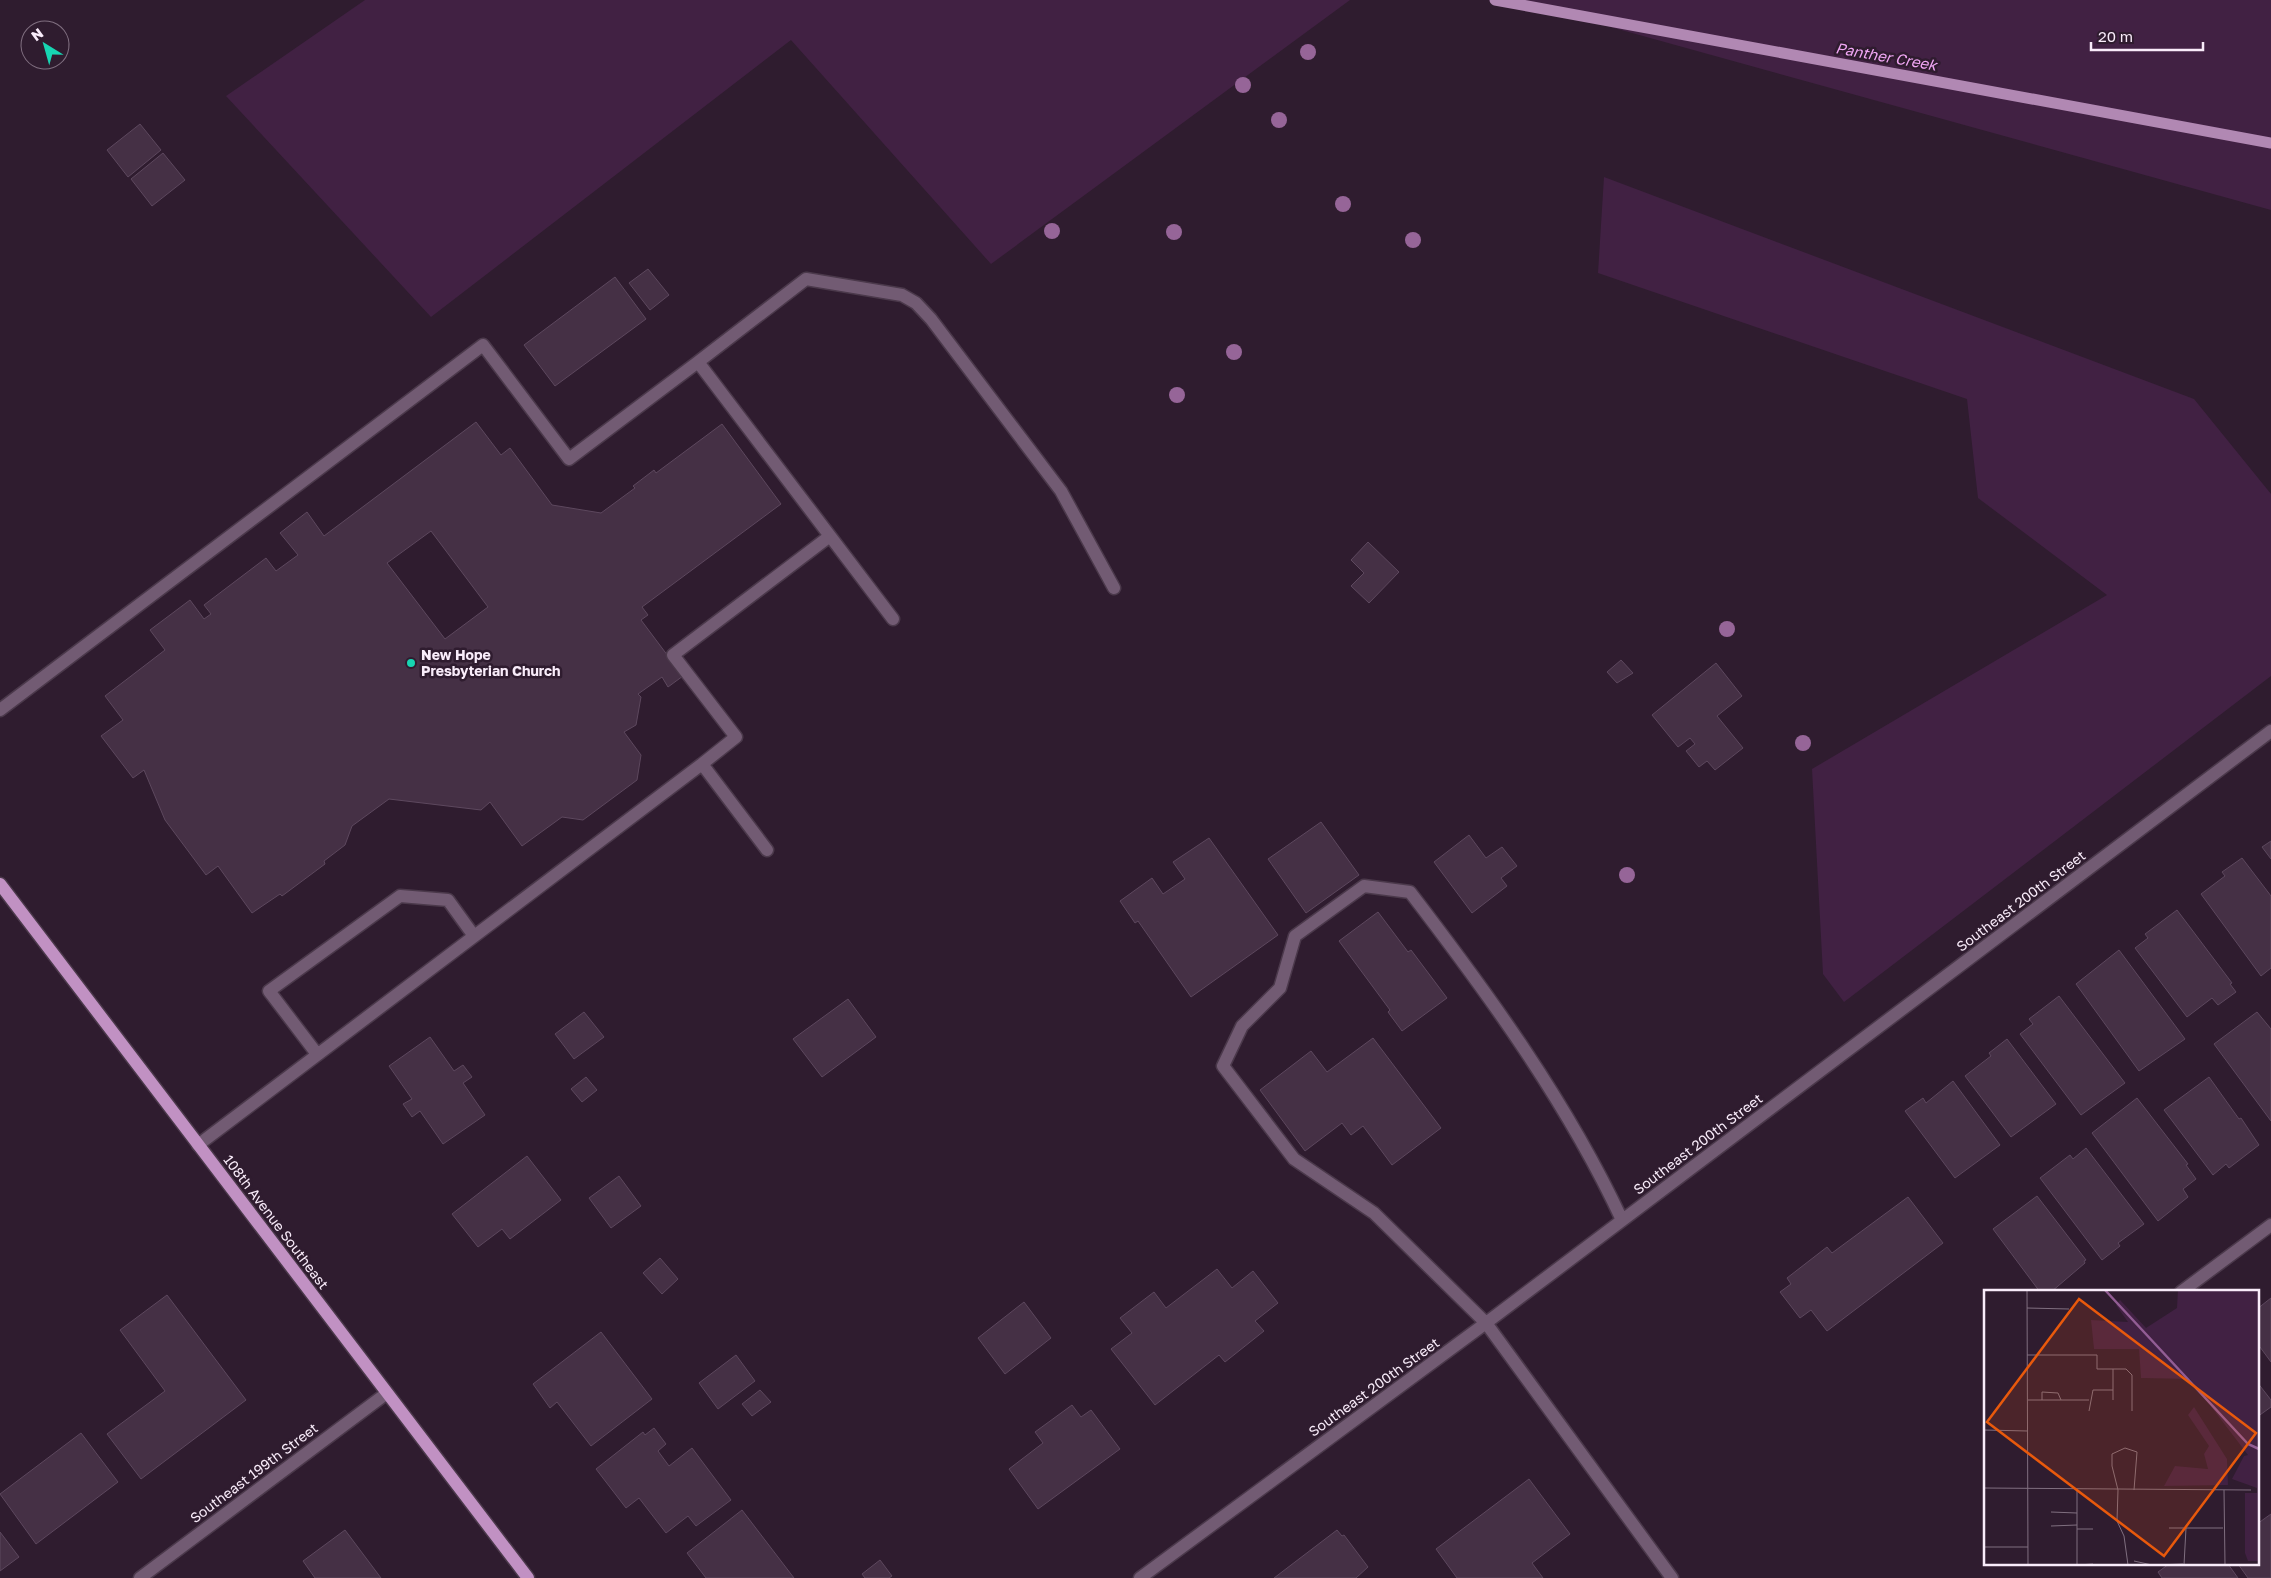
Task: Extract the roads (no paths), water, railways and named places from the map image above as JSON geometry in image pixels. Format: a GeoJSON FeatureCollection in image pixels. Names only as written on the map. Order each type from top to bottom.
{"type":"FeatureCollection","features":[{"type":"Feature","properties":{"kind":"main road","name":"108th Avenue Southeast"},"geometry":{"type":"LineString","coordinates":[[0,884],[528,1578]]}},
{"type":"Feature","properties":{"kind":"street"},"geometry":{"type":"LineString","coordinates":[[0,710],[482,345],[569,459],[806,280],[902,295],[916,303],[931,319],[1061,491],[1114,588]]}},
{"type":"Feature","properties":{"kind":"street"},"geometry":{"type":"LineString","coordinates":[[698,362],[893,619]]}},
{"type":"Feature","properties":{"kind":"street"},"geometry":{"type":"LineString","coordinates":[[198,1145],[736,737],[673,655],[830,536]]}},
{"type":"Feature","properties":{"kind":"street","name":"Southeast 200th Street"},"geometry":{"type":"LineString","coordinates":[[1147,1576],[2271,731]]}},
{"type":"Feature","properties":{"kind":"street"},"geometry":{"type":"LineString","coordinates":[[702,764],[767,850]]}},
{"type":"Feature","properties":{"kind":"street"},"geometry":{"type":"LineString","coordinates":[[1622,1220],[1598,1167],[1488,993],[1410,892],[1364,886],[1295,936],[1280,988],[1242,1026],[1223,1066],[1294,1159],[1374,1213],[1486,1323],[1672,1578]]}},
{"type":"Feature","properties":{"kind":"street"},"geometry":{"type":"LineString","coordinates":[[317,1054],[269,991],[400,896],[448,900],[474,936]]}},
{"type":"Feature","properties":{"kind":"street"},"geometry":{"type":"LineString","coordinates":[[2184,1290],[2271,1225]]}},
{"type":"Feature","properties":{"kind":"street","name":"Southeast 199th Street"},"geometry":{"type":"LineString","coordinates":[[140,1578],[387,1393]]}},
{"type":"Feature","properties":{"kind":"waterway","name":"Panther Creek"},"geometry":{"type":"LineString","coordinates":[[1495,0],[2271,143]]}},
{"type":"Feature","properties":{"kind":"place","name":"New Hope Presbyterian Church"},"geometry":{"type":"Point","coordinates":[411,663]}}]}
